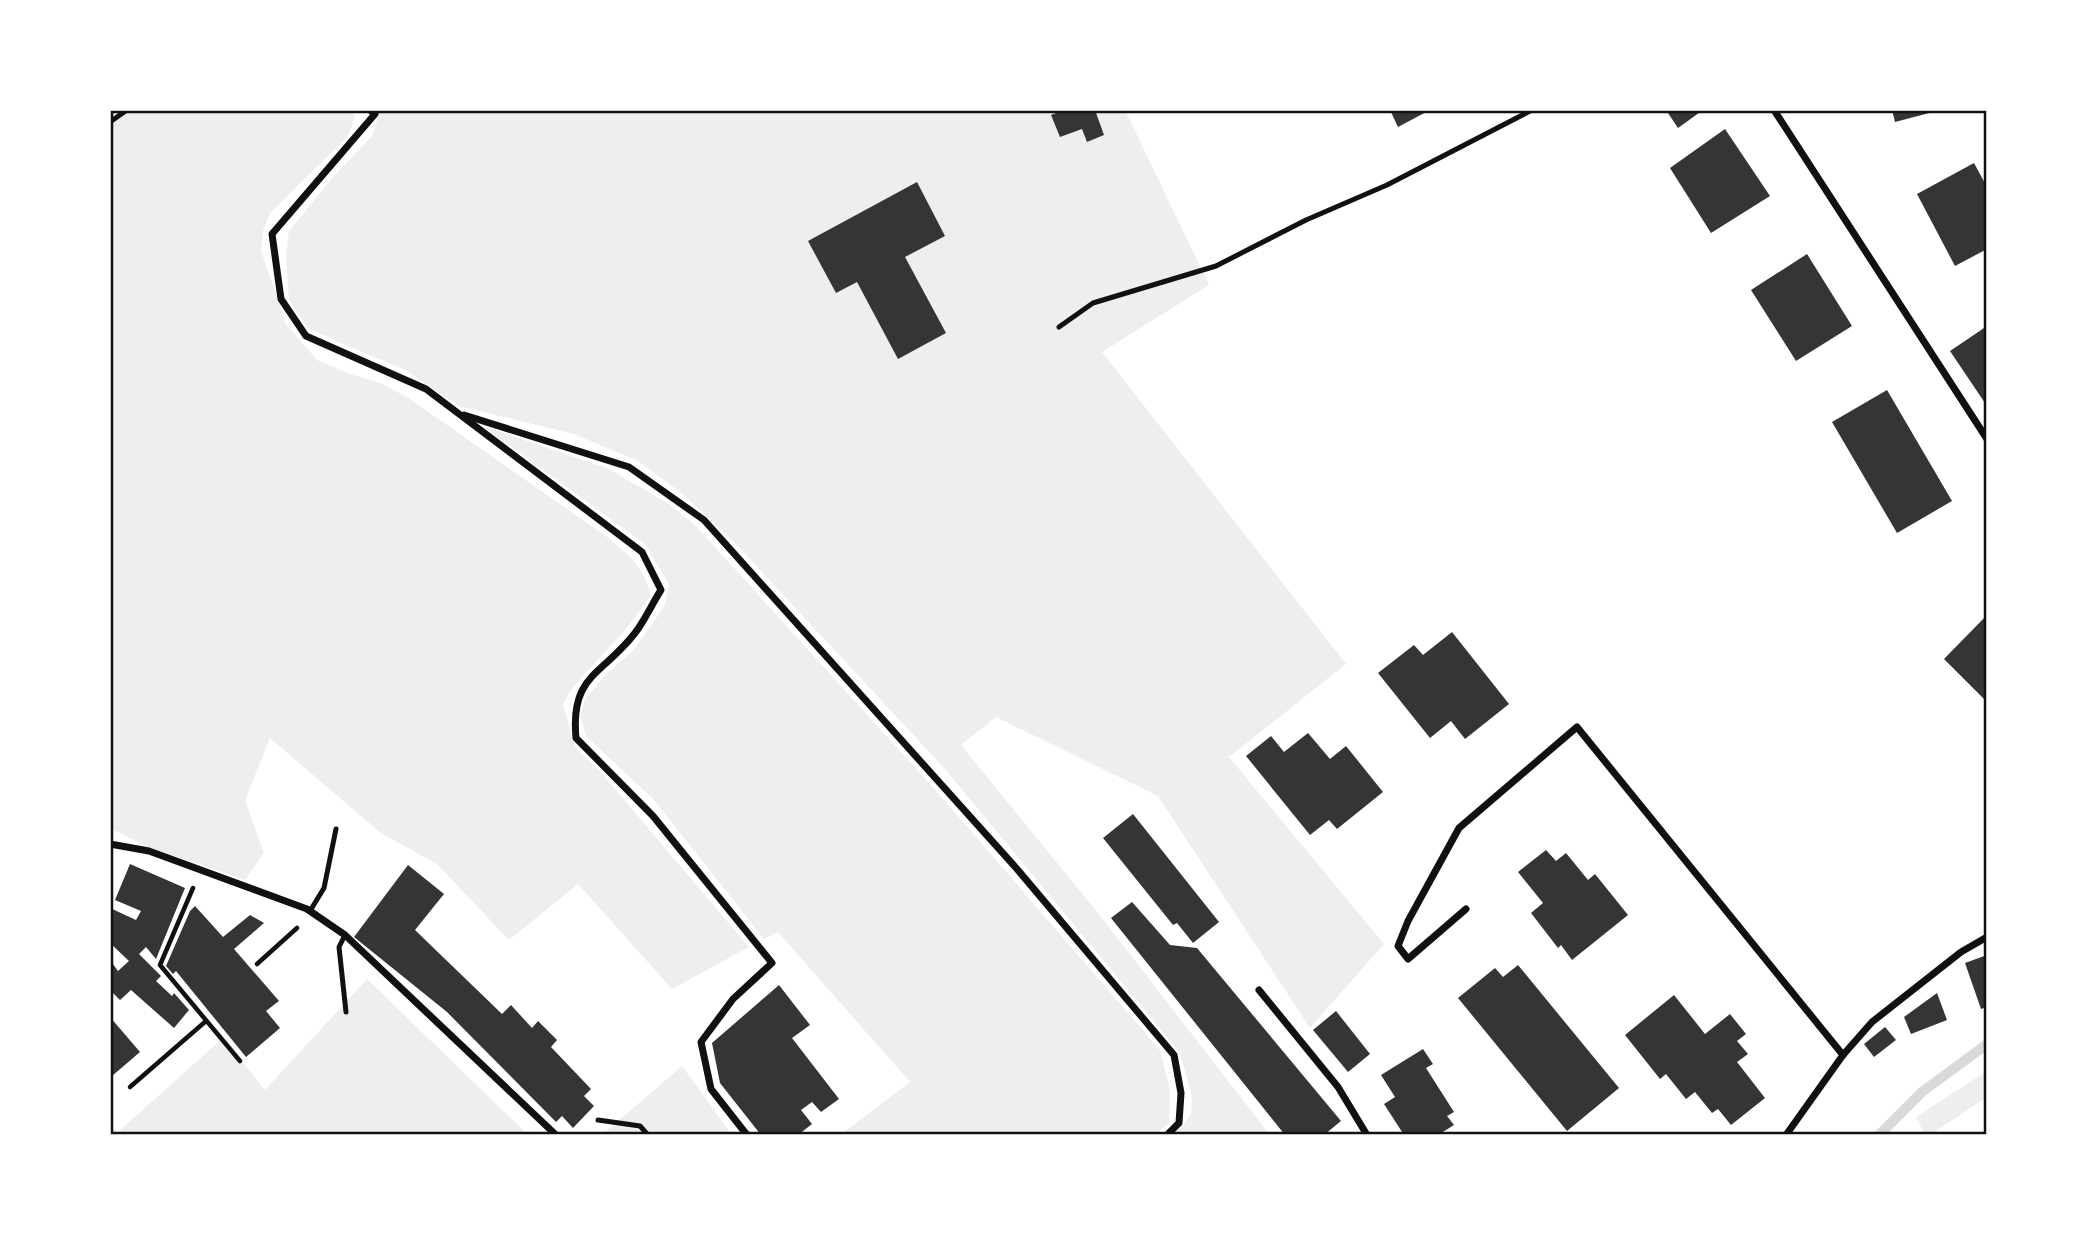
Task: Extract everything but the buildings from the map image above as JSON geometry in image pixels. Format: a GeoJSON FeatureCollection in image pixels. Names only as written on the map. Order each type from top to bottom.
{"type":"FeatureCollection","features":[{"type":"Feature","properties":{"kind":"street"},"geometry":{"type":"LineString","coordinates":[[370,110],[375,114],[272,234],[281,299],[306,336],[426,389],[642,552],[661,590],[635,634],[586,682],[573,713],[576,738],[653,816],[772,963],[733,999],[701,1042],[711,1089],[747,1135]]}},
{"type":"Feature","properties":{"kind":"street"},"geometry":{"type":"LineString","coordinates":[[1774,110],[1987,439]]}},
{"type":"Feature","properties":{"kind":"street"},"geometry":{"type":"LineString","coordinates":[[457,413],[629,467],[704,520],[1017,869],[1174,1055],[1181,1093],[1179,1124],[1167,1135]]}},
{"type":"Feature","properties":{"kind":"street"},"geometry":{"type":"LineString","coordinates":[[1466,909],[1409,959],[1398,946],[1408,921],[1459,828],[1577,727],[1843,1055]]}},
{"type":"Feature","properties":{"kind":"street"},"geometry":{"type":"LineString","coordinates":[[110,844],[149,851],[310,911],[345,935],[556,1135]]}},
{"type":"Feature","properties":{"kind":"street"},"geometry":{"type":"LineString","coordinates":[[1786,1135],[1843,1055],[1872,1022],[1961,952],[1987,937]]}},
{"type":"Feature","properties":{"kind":"street"},"geometry":{"type":"LineString","coordinates":[[1259,990],[1338,1087],[1367,1135]]}},
{"type":"Feature","properties":{"kind":"lane"},"geometry":{"type":"LineString","coordinates":[[110,122],[127,110]]}},
{"type":"Feature","properties":{"kind":"lane"},"geometry":{"type":"LineString","coordinates":[[1059,327],[1094,303],[1216,266],[1306,220],[1387,185],[1532,110]]}},
{"type":"Feature","properties":{"kind":"lane"},"geometry":{"type":"LineString","coordinates":[[310,911],[324,888],[336,829]]}},
{"type":"Feature","properties":{"kind":"lane"},"geometry":{"type":"LineString","coordinates":[[345,935],[339,947],[346,1013]]}},
{"type":"Feature","properties":{"kind":"lane"},"geometry":{"type":"LineString","coordinates":[[598,1120],[640,1126],[648,1135]]}},
{"type":"Feature","properties":{"kind":"path"},"geometry":{"type":"LineString","coordinates":[[201,869],[160,965],[240,1061]]}},
{"type":"Feature","properties":{"kind":"path"},"geometry":{"type":"LineString","coordinates":[[257,964],[297,928]]}},
{"type":"Feature","properties":{"kind":"path"},"geometry":{"type":"LineString","coordinates":[[130,1087],[206,1021]]}},
{"type":"Feature","properties":{"kind":"shaded area"},"geometry":{"type":"Polygon","coordinates":[[[110,110],[351,110],[355,117],[348,136],[270,213],[263,231],[261,251],[286,324],[317,360],[380,383],[407,397],[607,537],[629,556],[640,570],[651,596],[626,629],[573,687],[563,704],[576,749],[598,769],[749,947],[672,989],[578,884],[509,940],[437,864],[381,833],[270,738],[245,800],[264,853],[245,880],[143,845],[110,828],[110,110]]]}},
{"type":"Feature","properties":{"kind":"shaded area"},"geometry":{"type":"Polygon","coordinates":[[[380,110],[1125,110],[1209,285],[1102,352],[1346,664],[1229,757],[1384,944],[1310,1028],[1158,796],[996,717],[961,745],[1102,918],[1270,1135],[1175,1135],[1191,1115],[1192,1096],[1180,1053],[945,769],[737,545],[684,495],[638,461],[574,434],[459,406],[405,370],[308,329],[289,300],[286,258],[289,231],[333,177],[373,135],[380,110]]]}},
{"type":"Feature","properties":{"kind":"shaded area"},"geometry":{"type":"Polygon","coordinates":[[[483,426],[609,469],[669,504],[695,525],[938,793],[1160,1050],[1170,1090],[1169,1123],[1154,1135],[840,1135],[910,1082],[778,932],[764,939],[654,800],[586,736],[580,716],[585,699],[607,673],[632,652],[665,604],[669,584],[645,544],[483,426]]]}},
{"type":"Feature","properties":{"kind":"shaded area"},"geometry":{"type":"Polygon","coordinates":[[[367,979],[528,1135],[110,1135],[110,1126],[118,1132],[223,1038],[265,1090],[367,979]]]}},
{"type":"Feature","properties":{"kind":"shaded area"},"geometry":{"type":"Polygon","coordinates":[[[682,1066],[732,1135],[602,1135],[682,1066]]]}},
{"type":"Feature","properties":{"kind":"shaded area"},"geometry":{"type":"Polygon","coordinates":[[[1987,1071],[1987,1097],[1930,1135],[1925,1135],[1916,1117],[1987,1071]]]}},
{"type":"Feature","properties":{"kind":"waterway"},"geometry":{"type":"LineString","coordinates":[[1879,1135],[1922,1092],[1987,1044]]}}]}
